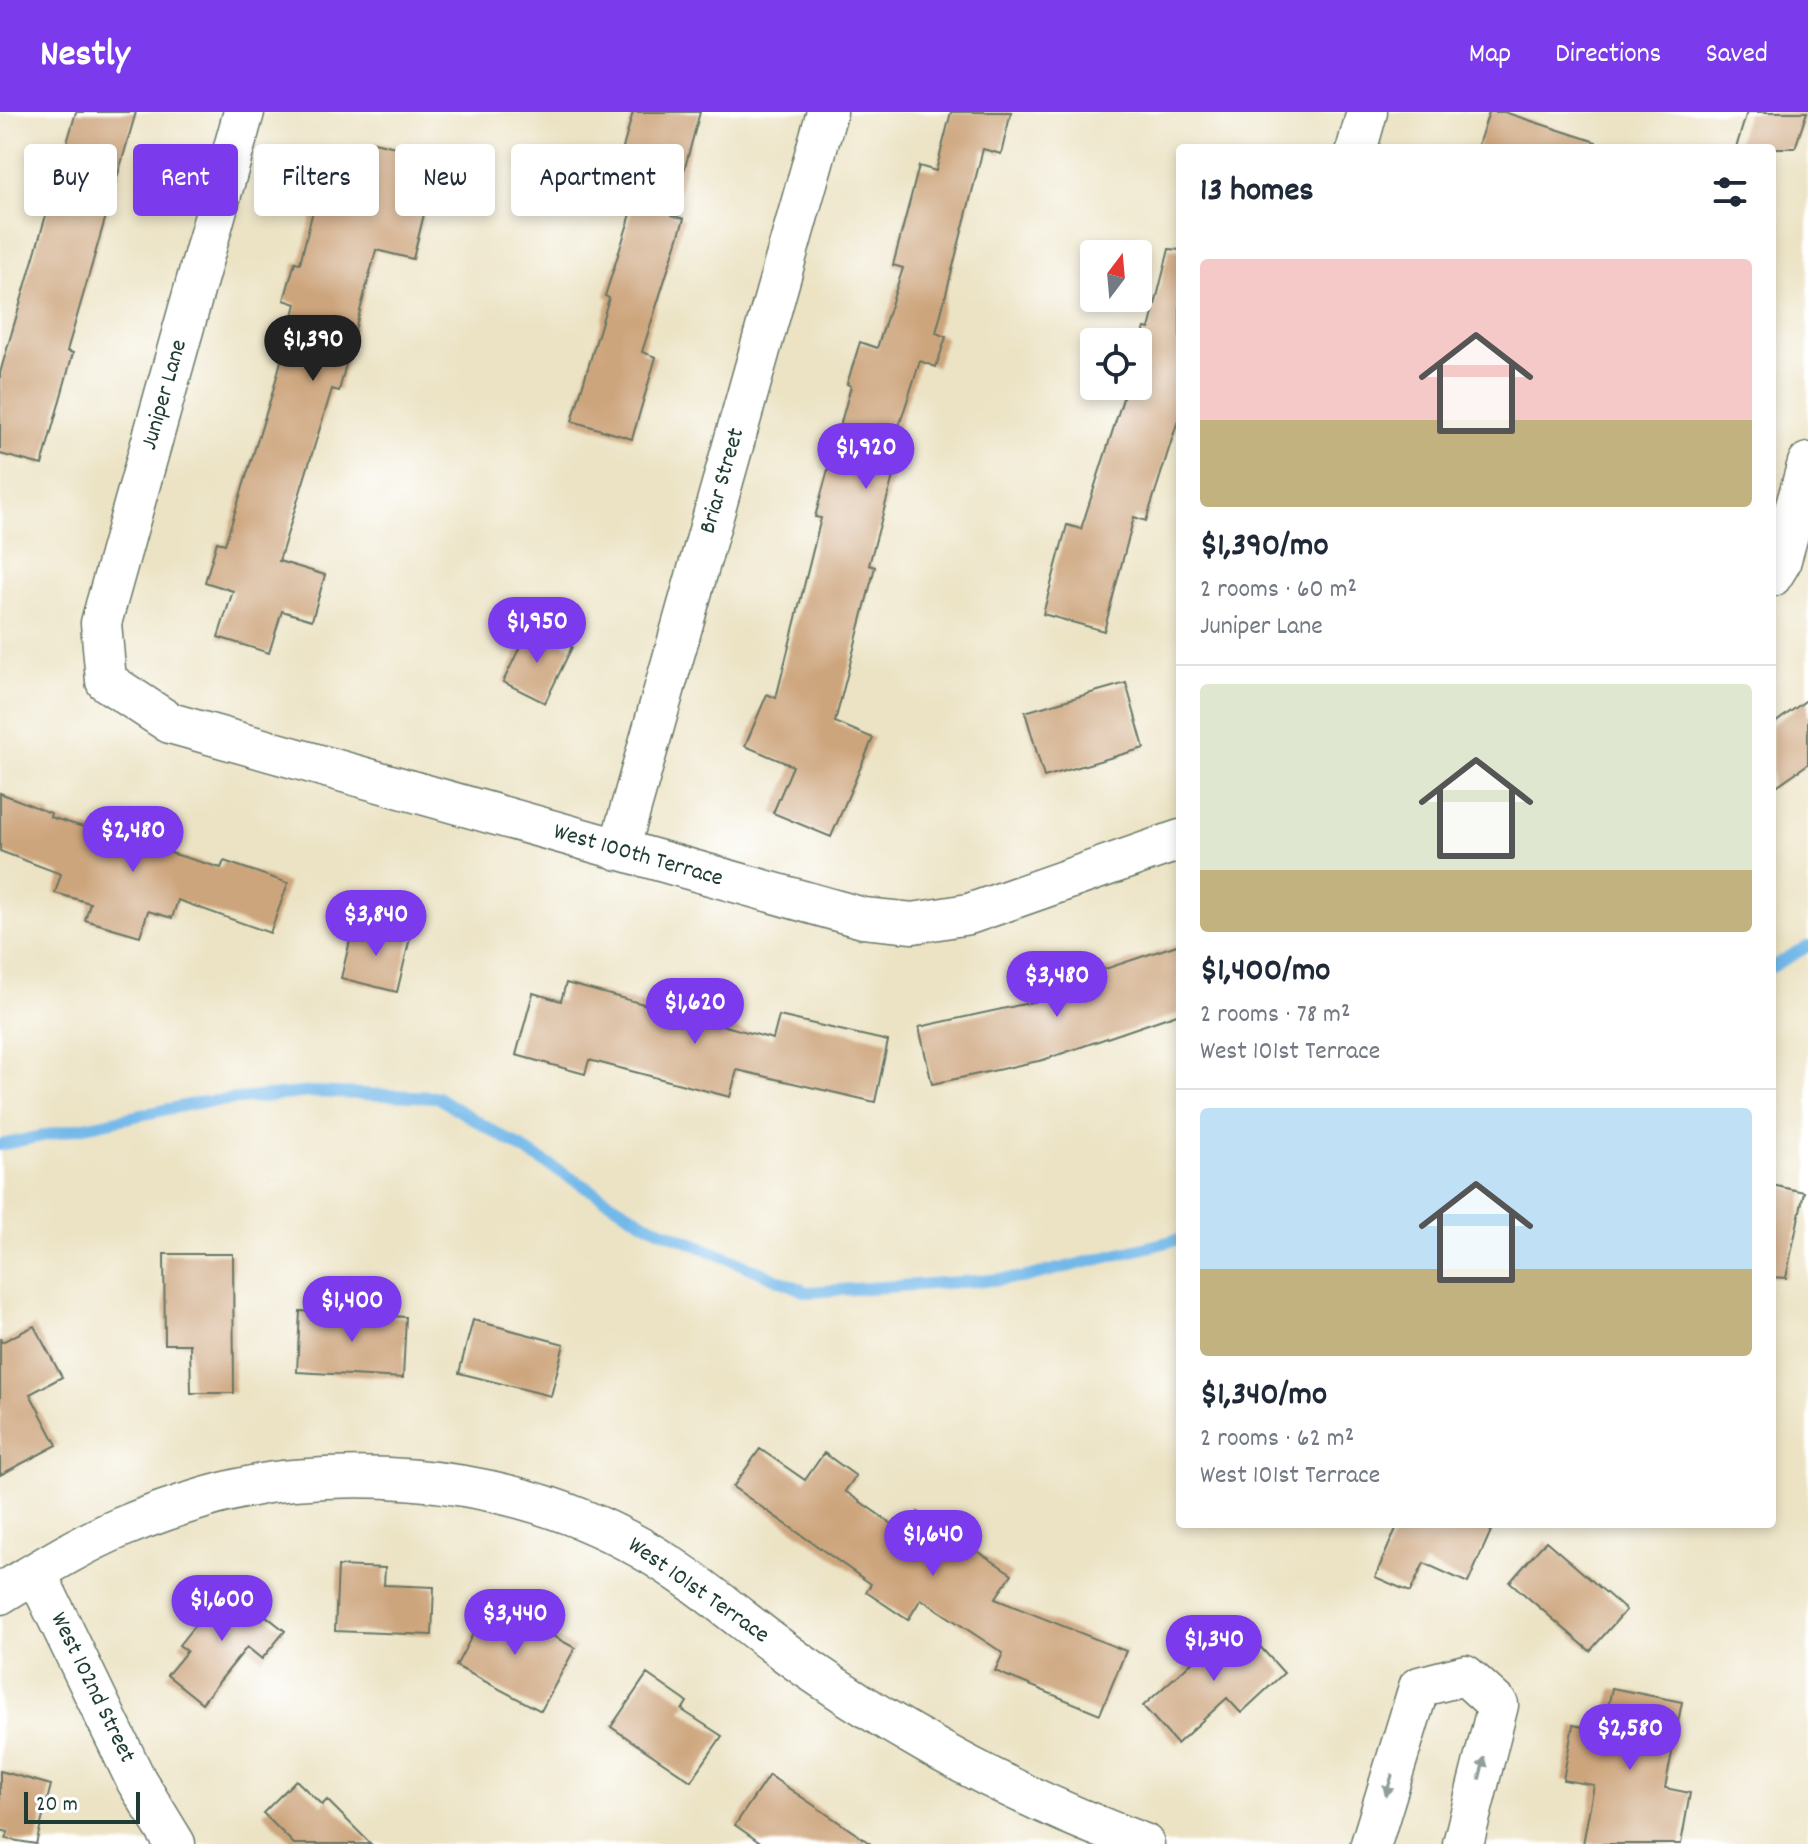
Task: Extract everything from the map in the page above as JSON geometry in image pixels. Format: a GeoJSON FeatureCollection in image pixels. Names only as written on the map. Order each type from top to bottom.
{"type":"FeatureCollection","features":[{"type":"Feature","properties":{"kind":"street","name":"Juniper Lane"},"geometry":{"type":"LineString","coordinates":[[106,681],[101,623],[244,112]]}},
{"type":"Feature","properties":{"kind":"street","name":"Briar Street"},"geometry":{"type":"LineString","coordinates":[[619,850],[827,112]]}},
{"type":"Feature","properties":{"kind":"street"},"geometry":{"type":"LineString","coordinates":[[1358,144],[1367,112]]}},
{"type":"Feature","properties":{"kind":"street"},"geometry":{"type":"LineString","coordinates":[[1776,570],[1808,463]]}},
{"type":"Feature","properties":{"kind":"street","name":"West 100th Terrace"},"geometry":{"type":"LineString","coordinates":[[106,681],[170,723],[863,918],[913,923],[969,914],[1176,841]]}},
{"type":"Feature","properties":{"kind":"street","name":"West 101st Terrace"},"geometry":{"type":"LineString","coordinates":[[0,1594],[83,1545],[125,1526],[215,1495],[291,1480],[390,1477],[473,1486],[557,1510],[626,1540],[685,1577],[867,1709],[956,1761],[1071,1817],[1144,1844]]}},
{"type":"Feature","properties":{"kind":"street","name":"West 102nd Street"},"geometry":{"type":"LineString","coordinates":[[36,1573],[136,1780],[175,1844]]}},
{"type":"Feature","properties":{"kind":"street"},"geometry":{"type":"LineString","coordinates":[[1371,1844],[1419,1687],[1465,1675],[1498,1705],[1463,1844]]}},
{"type":"Feature","properties":{"kind":"building"},"geometry":{"type":"Polygon","coordinates":[[[76,112],[136,112],[117,178],[117,144],[67,144],[76,112]]]}},
{"type":"Feature","properties":{"kind":"building"},"geometry":{"type":"Polygon","coordinates":[[[633,112],[700,112],[684,171],[684,144],[624,144],[633,112]]]}},
{"type":"Feature","properties":{"kind":"building"},"geometry":{"type":"Polygon","coordinates":[[[951,112],[1011,112],[1001,154],[983,149],[936,333],[946,337],[936,367],[920,361],[893,445],[901,447],[869,565],[875,567],[835,722],[873,738],[831,837],[773,813],[793,766],[745,746],[767,694],[776,698],[821,518],[815,517],[860,342],[877,348],[903,268],[893,265],[919,166],[936,171],[951,112]]]}},
{"type":"Feature","properties":{"kind":"building"},"geometry":{"type":"Polygon","coordinates":[[[1489,112],[1504,112],[1596,142],[1596,144],[1478,144],[1489,112]]]}},
{"type":"Feature","properties":{"kind":"building"},"geometry":{"type":"Polygon","coordinates":[[[1747,112],[1807,112],[1795,148],[1776,148],[1776,144],[1737,144],[1747,112]]]}},
{"type":"Feature","properties":{"kind":"building"},"geometry":{"type":"Polygon","coordinates":[[[374,142],[395,147],[395,216],[424,216],[413,259],[376,250],[339,391],[332,389],[279,561],[325,575],[312,620],[282,611],[269,653],[218,637],[233,591],[205,582],[217,542],[225,544],[273,391],[296,304],[284,300],[295,262],[300,263],[312,216],[379,216],[379,144],[374,142]]]}},
{"type":"Feature","properties":{"kind":"building"},"geometry":{"type":"Polygon","coordinates":[[[46,216],[106,216],[67,351],[73,353],[42,465],[0,454],[0,373],[46,216]]]}},
{"type":"Feature","properties":{"kind":"building"},"geometry":{"type":"Polygon","coordinates":[[[630,216],[675,216],[684,219],[642,352],[656,357],[632,439],[572,421],[609,298],[605,296],[630,216]]]}},
{"type":"Feature","properties":{"kind":"building"},"geometry":{"type":"Polygon","coordinates":[[[1169,249],[1176,250],[1176,427],[1146,521],[1134,517],[1104,631],[1043,614],[1067,525],[1081,529],[1122,400],[1152,400],[1152,328],[1149,328],[1169,249]]]}},
{"type":"Feature","properties":{"kind":"building"},"geometry":{"type":"Polygon","coordinates":[[[529,628],[572,647],[545,703],[503,682],[529,628]]]}},
{"type":"Feature","properties":{"kind":"building"},"geometry":{"type":"Polygon","coordinates":[[[1126,683],[1144,748],[1044,777],[1025,712],[1126,683]]]}},
{"type":"Feature","properties":{"kind":"building"},"geometry":{"type":"Polygon","coordinates":[[[1808,699],[1808,764],[1776,786],[1776,722],[1808,699]]]}},
{"type":"Feature","properties":{"kind":"building"},"geometry":{"type":"Polygon","coordinates":[[[0,793],[51,813],[50,817],[221,868],[224,861],[288,883],[270,933],[178,900],[172,918],[148,911],[140,936],[85,920],[90,903],[55,893],[61,874],[0,851],[0,793]]]}},
{"type":"Feature","properties":{"kind":"building"},"geometry":{"type":"Polygon","coordinates":[[[354,924],[410,938],[397,992],[341,978],[354,924]]]}},
{"type":"Feature","properties":{"kind":"building"},"geometry":{"type":"Polygon","coordinates":[[[1176,945],[1176,1014],[1043,1060],[932,1084],[919,1027],[1061,996],[1057,985],[1176,945]]]}},
{"type":"Feature","properties":{"kind":"building"},"geometry":{"type":"Polygon","coordinates":[[[566,983],[773,1039],[779,1016],[888,1041],[875,1102],[737,1070],[730,1097],[589,1060],[585,1074],[516,1055],[533,993],[561,1001],[566,983]]]}},
{"type":"Feature","properties":{"kind":"building"},"geometry":{"type":"Polygon","coordinates":[[[1776,1186],[1804,1192],[1786,1278],[1776,1277],[1776,1186]]]}},
{"type":"Feature","properties":{"kind":"building"},"geometry":{"type":"Polygon","coordinates":[[[164,1254],[233,1254],[234,1393],[191,1393],[190,1344],[165,1344],[164,1254]]]}},
{"type":"Feature","properties":{"kind":"building"},"geometry":{"type":"Polygon","coordinates":[[[300,1311],[406,1317],[403,1378],[297,1372],[300,1311]]]}},
{"type":"Feature","properties":{"kind":"building"},"geometry":{"type":"Polygon","coordinates":[[[473,1320],[564,1344],[551,1396],[459,1373],[473,1320]]]}},
{"type":"Feature","properties":{"kind":"building"},"geometry":{"type":"Polygon","coordinates":[[[34,1326],[62,1377],[30,1394],[57,1445],[0,1475],[0,1338],[2,1342],[34,1326]]]}},
{"type":"Feature","properties":{"kind":"building"},"geometry":{"type":"Polygon","coordinates":[[[760,1449],[805,1480],[824,1453],[856,1476],[845,1491],[905,1533],[918,1512],[1012,1574],[995,1599],[1126,1651],[1100,1714],[995,1671],[1003,1653],[921,1599],[908,1620],[866,1592],[871,1584],[733,1487],[760,1449]]]}},
{"type":"Feature","properties":{"kind":"building"},"geometry":{"type":"Polygon","coordinates":[[[1396,1528],[1492,1528],[1468,1583],[1424,1563],[1410,1592],[1375,1577],[1396,1528]]]}},
{"type":"Feature","properties":{"kind":"building"},"geometry":{"type":"Polygon","coordinates":[[[1546,1541],[1626,1610],[1590,1651],[1510,1582],[1546,1541]]]}},
{"type":"Feature","properties":{"kind":"building"},"geometry":{"type":"Polygon","coordinates":[[[338,1566],[385,1568],[384,1585],[434,1587],[432,1635],[335,1631],[338,1566]]]}},
{"type":"Feature","properties":{"kind":"building"},"geometry":{"type":"Polygon","coordinates":[[[227,1585],[285,1631],[262,1659],[247,1647],[202,1703],[167,1675],[187,1651],[179,1645],[227,1585]]]}},
{"type":"Feature","properties":{"kind":"building"},"geometry":{"type":"Polygon","coordinates":[[[490,1602],[575,1648],[541,1711],[456,1666],[490,1602]]]}},
{"type":"Feature","properties":{"kind":"building"},"geometry":{"type":"Polygon","coordinates":[[[1237,1621],[1284,1673],[1241,1713],[1227,1698],[1177,1744],[1143,1706],[1237,1621]]]}},
{"type":"Feature","properties":{"kind":"building"},"geometry":{"type":"Polygon","coordinates":[[[647,1674],[687,1702],[682,1710],[722,1736],[691,1781],[611,1727],[647,1674]]]}},
{"type":"Feature","properties":{"kind":"building"},"geometry":{"type":"Polygon","coordinates":[[[1612,1688],[1682,1702],[1665,1788],[1690,1793],[1681,1844],[1583,1844],[1594,1785],[1563,1780],[1573,1725],[1603,1731],[1612,1688]]]}},
{"type":"Feature","properties":{"kind":"building"},"geometry":{"type":"Polygon","coordinates":[[[0,1771],[51,1785],[36,1844],[6,1839],[8,1832],[0,1830],[0,1771]]]}},
{"type":"Feature","properties":{"kind":"building"},"geometry":{"type":"Polygon","coordinates":[[[769,1775],[871,1844],[762,1844],[735,1825],[769,1775]]]}},
{"type":"Feature","properties":{"kind":"building"},"geometry":{"type":"Polygon","coordinates":[[[296,1780],[322,1805],[327,1800],[371,1844],[294,1844],[263,1813],[296,1780]]]}},
{"type":"Feature","properties":{"kind":"waterway"},"geometry":{"type":"LineString","coordinates":[[1776,965],[1808,946]]}},
{"type":"Feature","properties":{"kind":"waterway"},"geometry":{"type":"LineString","coordinates":[[0,1145],[197,1103],[312,1092],[437,1097],[647,1224],[807,1292],[1022,1278],[1176,1240]]}}]}
